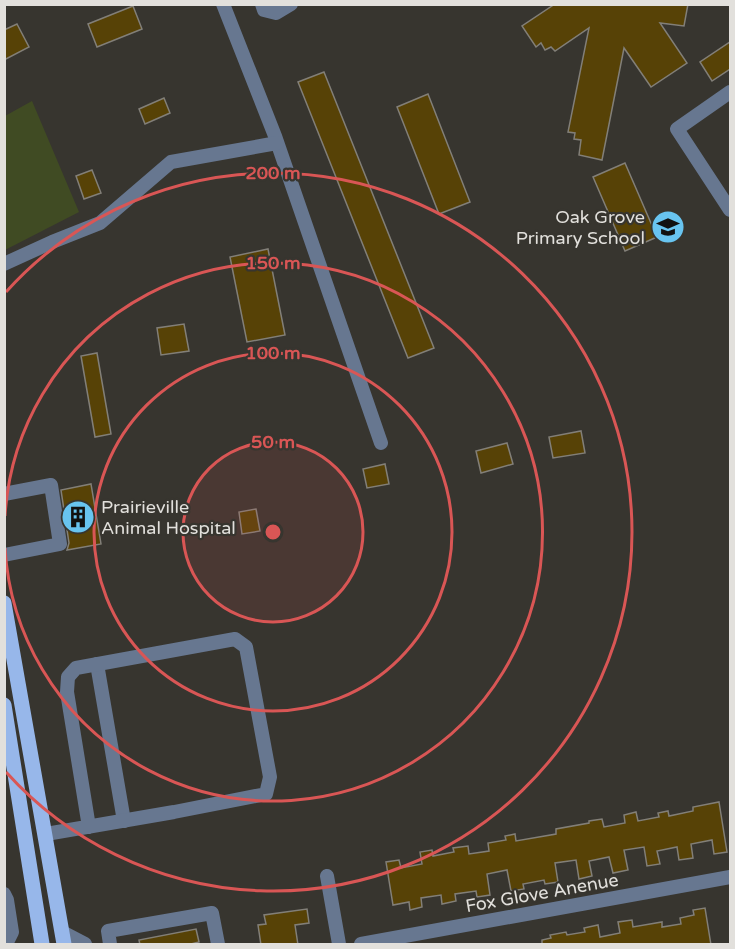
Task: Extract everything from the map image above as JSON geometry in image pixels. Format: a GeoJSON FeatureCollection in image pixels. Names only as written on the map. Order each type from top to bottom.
{"type":"FeatureCollection","features":[{"type":"Feature","properties":{"kind":"main road"},"geometry":{"type":"LineString","coordinates":[[4,603],[63,938]]}},
{"type":"Feature","properties":{"kind":"main road"},"geometry":{"type":"LineString","coordinates":[[4,705],[42,945]]}},
{"type":"Feature","properties":{"kind":"street"},"geometry":{"type":"LineString","coordinates":[[223,4],[277,143],[381,443]]}},
{"type":"Feature","properties":{"kind":"street"},"geometry":{"type":"LineString","coordinates":[[262,4],[264,10],[276,13],[291,4]]}},
{"type":"Feature","properties":{"kind":"street"},"geometry":{"type":"LineString","coordinates":[[730,92],[677,129],[730,210]]}},
{"type":"Feature","properties":{"kind":"street"},"geometry":{"type":"LineString","coordinates":[[4,264],[100,223],[171,162],[277,143]]}},
{"type":"Feature","properties":{"kind":"street"},"geometry":{"type":"LineString","coordinates":[[4,494],[51,485],[60,544],[4,555]]}},
{"type":"Feature","properties":{"kind":"street"},"geometry":{"type":"LineString","coordinates":[[46,834],[89,827],[124,821],[266,794],[270,777],[246,647],[242,642],[235,639],[76,668],[68,677],[67,692],[89,827]]}},
{"type":"Feature","properties":{"kind":"street"},"geometry":{"type":"LineString","coordinates":[[97,664],[124,821]]}},
{"type":"Feature","properties":{"kind":"street"},"geometry":{"type":"LineString","coordinates":[[327,876],[339,945]]}},
{"type":"Feature","properties":{"kind":"street","name":"Fox Glove Anenue"},"geometry":{"type":"LineString","coordinates":[[360,945],[730,877]]}},
{"type":"Feature","properties":{"kind":"street"},"geometry":{"type":"LineString","coordinates":[[4,894],[12,932],[6,945]]}},
{"type":"Feature","properties":{"kind":"street"},"geometry":{"type":"LineString","coordinates":[[111,945],[108,931],[213,913],[218,945]]}},
{"type":"Feature","properties":{"kind":"street"},"geometry":{"type":"LineString","coordinates":[[63,938],[85,945]]}},
{"type":"Feature","properties":{"kind":"green space"},"geometry":{"type":"Polygon","coordinates":[[[32,101],[79,212],[5,250],[5,116],[32,101]]]}},
{"type":"Feature","properties":{"kind":"building"},"geometry":{"type":"Polygon","coordinates":[[[555,4],[688,4],[684,26],[660,23],[687,63],[651,87],[624,48],[602,160],[579,155],[581,140],[574,139],[575,133],[568,132],[589,28],[555,51],[551,47],[545,50],[541,43],[536,47],[522,26],[555,4]]]}},
{"type":"Feature","properties":{"kind":"building"},"geometry":{"type":"Polygon","coordinates":[[[133,6],[142,29],[97,47],[88,24],[133,6]]]}},
{"type":"Feature","properties":{"kind":"building"},"geometry":{"type":"Polygon","coordinates":[[[17,24],[29,47],[4,60],[4,30],[17,24]]]}},
{"type":"Feature","properties":{"kind":"building"},"geometry":{"type":"Polygon","coordinates":[[[730,42],[730,69],[712,81],[700,62],[730,42]]]}},
{"type":"Feature","properties":{"kind":"building"},"geometry":{"type":"Polygon","coordinates":[[[324,72],[434,348],[408,358],[298,82],[324,72]]]}},
{"type":"Feature","properties":{"kind":"building"},"geometry":{"type":"Polygon","coordinates":[[[428,94],[470,202],[439,214],[397,107],[428,94]]]}},
{"type":"Feature","properties":{"kind":"building"},"geometry":{"type":"Polygon","coordinates":[[[164,98],[170,113],[145,124],[139,109],[164,98]]]}},
{"type":"Feature","properties":{"kind":"building"},"geometry":{"type":"Polygon","coordinates":[[[625,163],[657,237],[625,251],[593,177],[625,163]]]}},
{"type":"Feature","properties":{"kind":"building"},"geometry":{"type":"Polygon","coordinates":[[[92,170],[101,193],[84,199],[76,176],[92,170]]]}},
{"type":"Feature","properties":{"kind":"building"},"geometry":{"type":"Polygon","coordinates":[[[268,249],[285,335],[247,342],[230,257],[268,249]]]}},
{"type":"Feature","properties":{"kind":"building"},"geometry":{"type":"Polygon","coordinates":[[[184,324],[189,351],[161,355],[157,328],[184,324]]]}},
{"type":"Feature","properties":{"kind":"building"},"geometry":{"type":"Polygon","coordinates":[[[97,353],[111,434],[95,437],[81,356],[97,353]]]}},
{"type":"Feature","properties":{"kind":"building"},"geometry":{"type":"Polygon","coordinates":[[[581,431],[585,453],[553,458],[549,437],[581,431]]]}},
{"type":"Feature","properties":{"kind":"building"},"geometry":{"type":"Polygon","coordinates":[[[507,443],[513,464],[481,473],[476,451],[507,443]]]}},
{"type":"Feature","properties":{"kind":"building"},"geometry":{"type":"Polygon","coordinates":[[[385,464],[389,484],[367,488],[363,469],[385,464]]]}},
{"type":"Feature","properties":{"kind":"building","name":"Prairieville Animal Hospital"},"geometry":{"type":"Polygon","coordinates":[[[91,484],[101,544],[67,550],[69,543],[61,490],[91,484]]]}},
{"type":"Feature","properties":{"kind":"building"},"geometry":{"type":"Polygon","coordinates":[[[256,509],[260,531],[242,534],[239,512],[256,509]]]}},
{"type":"Feature","properties":{"kind":"building"},"geometry":{"type":"Polygon","coordinates":[[[719,802],[727,852],[714,854],[712,840],[691,844],[693,858],[679,860],[677,847],[657,851],[660,864],[647,866],[644,847],[624,850],[628,870],[613,873],[609,857],[589,861],[592,876],[579,879],[576,860],[555,863],[558,882],[545,884],[544,880],[523,884],[524,889],[511,891],[507,870],[487,874],[490,895],[477,897],[476,891],[455,894],[456,901],[442,904],[441,895],[421,898],[422,907],[410,910],[409,902],[393,905],[386,862],[399,860],[401,868],[422,864],[420,852],[432,850],[433,856],[454,852],[453,848],[468,846],[469,854],[489,851],[488,843],[506,840],[505,836],[515,834],[516,841],[556,834],[556,829],[589,823],[589,821],[602,819],[604,827],[625,823],[624,815],[636,812],[638,821],[659,817],[658,813],[668,811],[669,816],[693,811],[693,807],[719,802]]]}},
{"type":"Feature","properties":{"kind":"building"},"geometry":{"type":"Polygon","coordinates":[[[705,908],[711,945],[542,945],[542,940],[551,938],[550,935],[585,932],[584,928],[598,925],[600,937],[620,933],[618,922],[632,920],[633,927],[662,922],[662,927],[681,924],[680,918],[694,915],[693,910],[705,908]]]}},
{"type":"Feature","properties":{"kind":"building"},"geometry":{"type":"Polygon","coordinates":[[[307,909],[309,923],[295,925],[298,945],[261,945],[258,925],[266,924],[264,915],[307,909]]]}},
{"type":"Feature","properties":{"kind":"building"},"geometry":{"type":"Polygon","coordinates":[[[196,929],[199,942],[187,945],[140,945],[139,940],[196,929]]]}},
{"type":"Feature","properties":{"kind":"place","name":"Oak Grove Primary School"},"geometry":{"type":"Point","coordinates":[668,227]}},
{"type":"Feature","properties":{"kind":"place","name":"Prairieville Animal Hospital"},"geometry":{"type":"Point","coordinates":[78,517]}}]}
